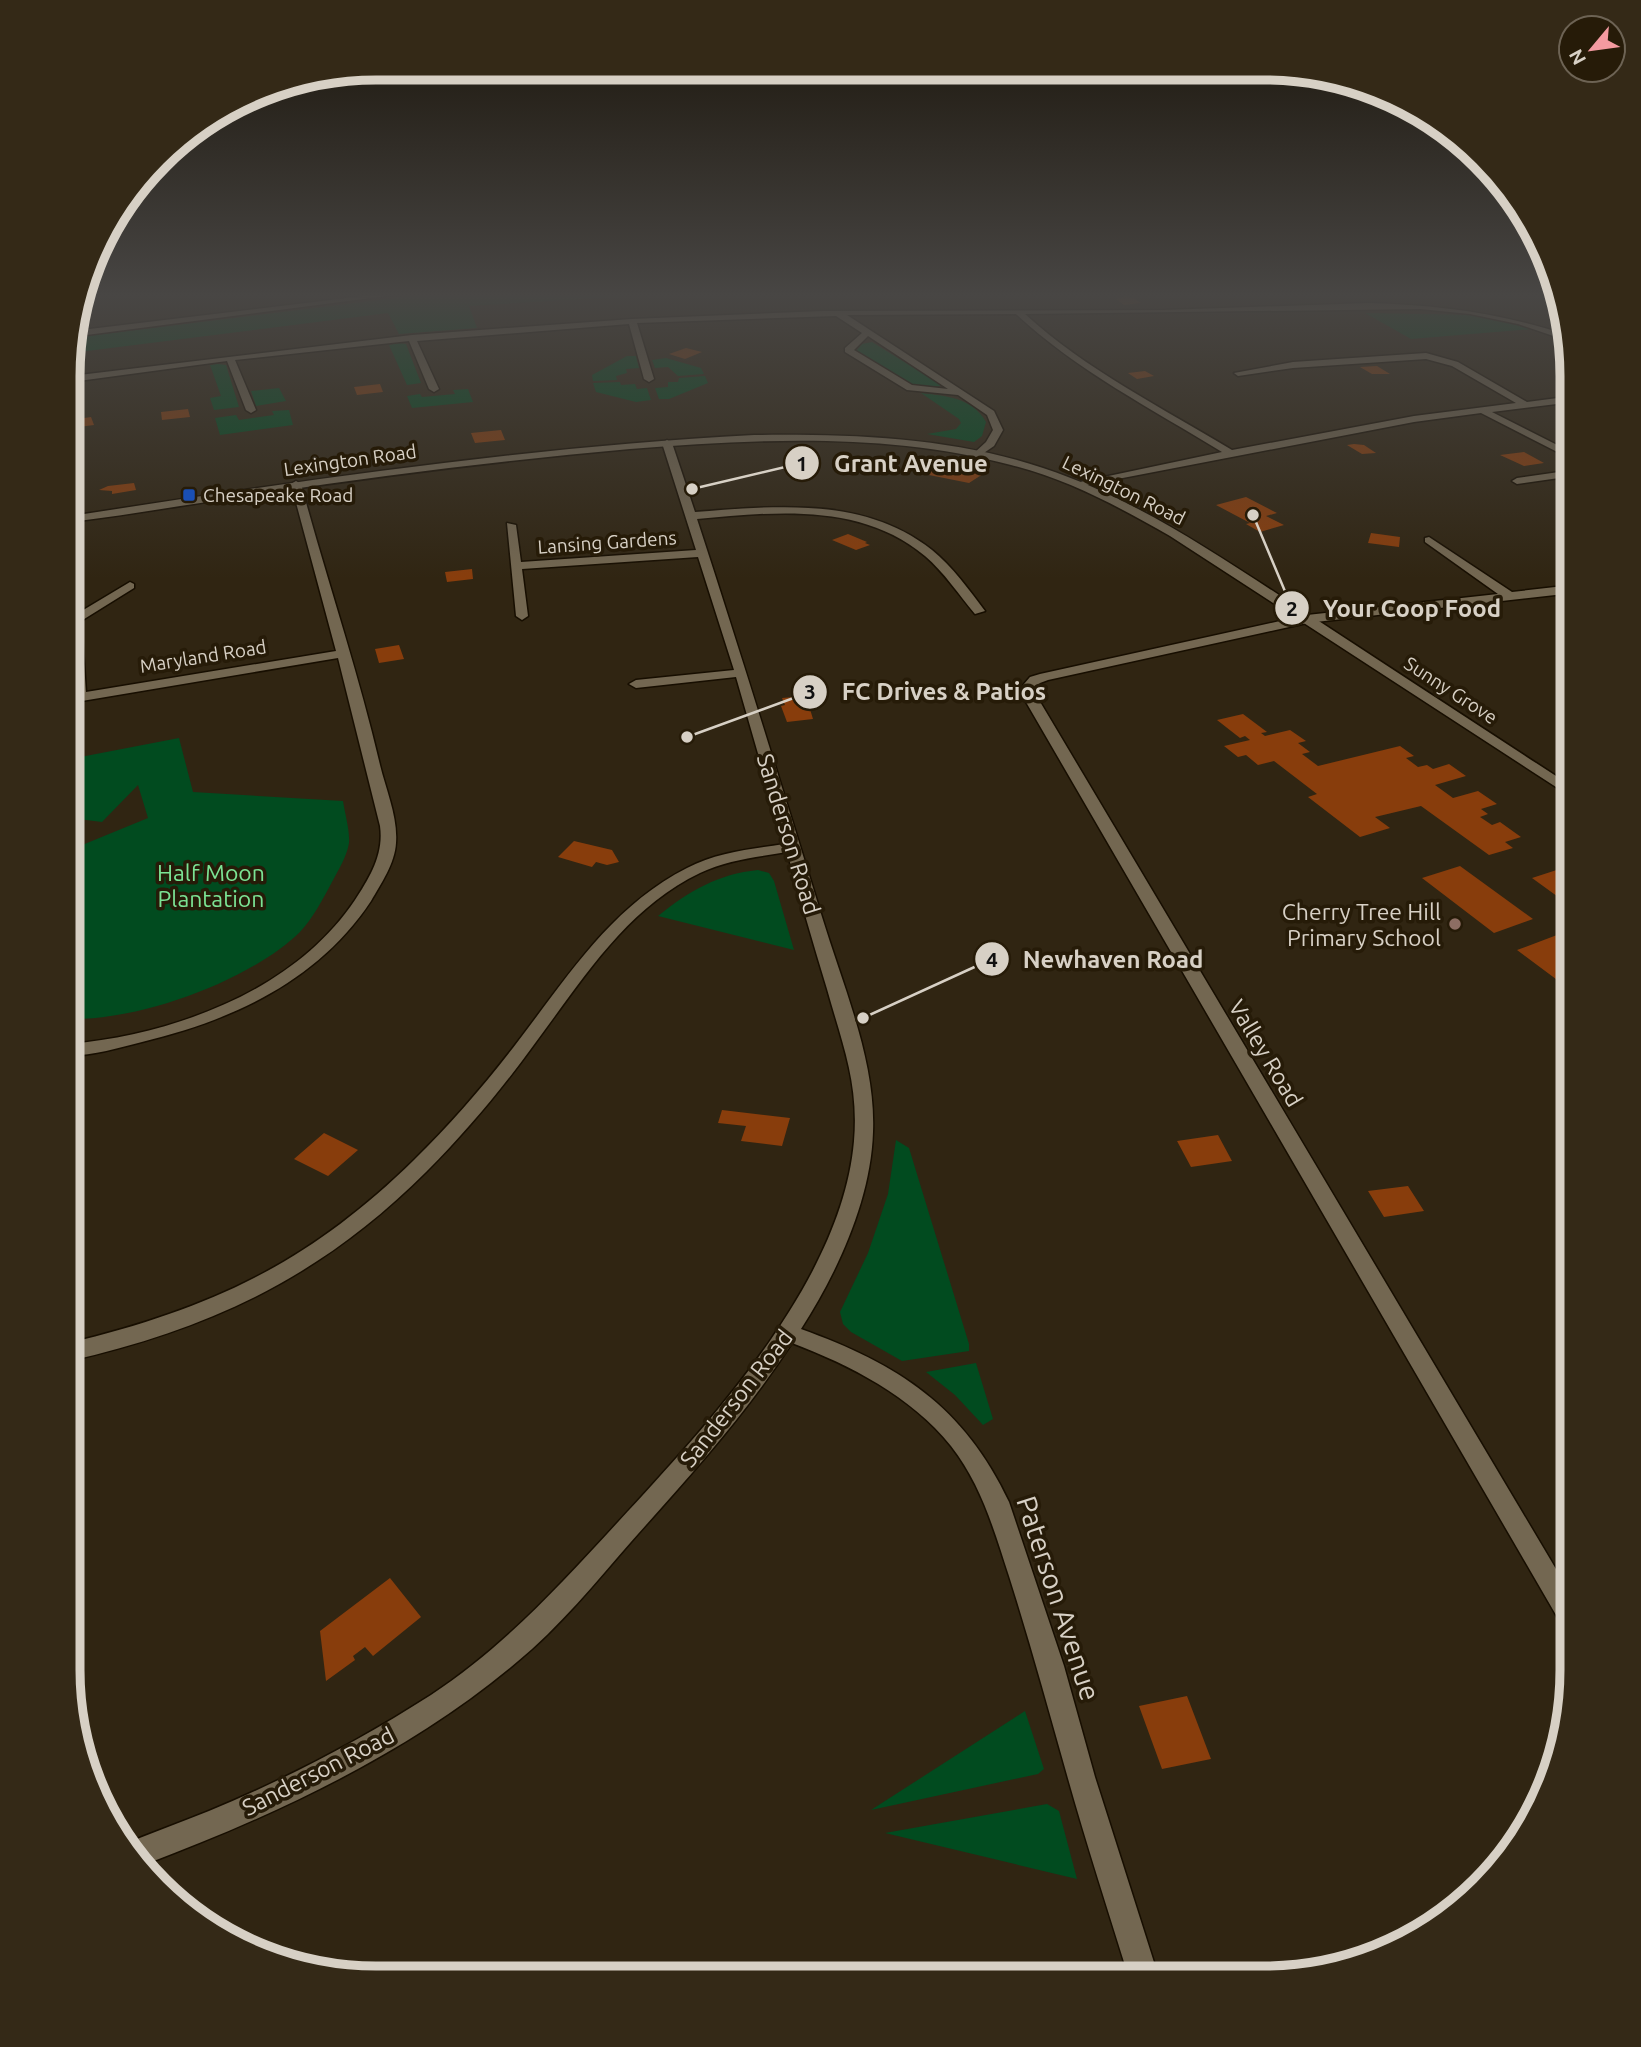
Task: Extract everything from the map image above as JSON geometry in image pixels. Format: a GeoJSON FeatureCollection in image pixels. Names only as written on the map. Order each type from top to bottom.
{"type":"FeatureCollection","features":[{"type":"Feature","properties":{"kind":"street"},"geometry":{"type":"LineString","coordinates":[[242,389],[251,410]]}},
{"type":"Feature","properties":{"kind":"street"},"geometry":{"type":"LineString","coordinates":[[916,389],[965,393]]}},
{"type":"Feature","properties":{"kind":"street"},"geometry":{"type":"LineString","coordinates":[[958,389],[991,413],[998,425],[996,435],[978,454]]}},
{"type":"Feature","properties":{"kind":"street"},"geometry":{"type":"LineString","coordinates":[[1124,389],[1230,453]]}},
{"type":"Feature","properties":{"kind":"street"},"geometry":{"type":"LineString","coordinates":[[1497,389],[1524,404]]}},
{"type":"Feature","properties":{"kind":"street"},"geometry":{"type":"LineString","coordinates":[[1080,485],[1101,478],[1414,419],[1560,400]]}},
{"type":"Feature","properties":{"kind":"street"},"geometry":{"type":"LineString","coordinates":[[1481,410],[1560,450]]}},
{"type":"Feature","properties":{"kind":"street","name":"Lexington Road"},"geometry":{"type":"LineString","coordinates":[[80,518],[296,484],[500,458],[667,443],[863,439],[926,444],[1026,466],[1080,485],[1147,517],[1307,619]]}},
{"type":"Feature","properties":{"kind":"street","name":"Sanderson Road"},"geometry":{"type":"LineString","coordinates":[[142,1851],[205,1828],[382,1740],[441,1704],[534,1630],[692,1458],[746,1392],[788,1333],[848,1210],[860,1163],[865,1122],[863,1082],[741,673],[667,443]]}},
{"type":"Feature","properties":{"kind":"street"},"geometry":{"type":"LineString","coordinates":[[1517,481],[1560,475]]}},
{"type":"Feature","properties":{"kind":"street"},"geometry":{"type":"LineString","coordinates":[[80,1048],[147,1036],[220,1013],[283,981],[310,962],[338,935],[360,907],[389,848],[387,826],[370,748],[296,484]]}},
{"type":"Feature","properties":{"kind":"street"},"geometry":{"type":"LineString","coordinates":[[689,516],[782,510],[820,511],[890,528],[930,555],[979,611]]}},
{"type":"Feature","properties":{"kind":"street","name":"Lansing Gardens"},"geometry":{"type":"LineString","coordinates":[[511,525],[522,616]]}},
{"type":"Feature","properties":{"kind":"street"},"geometry":{"type":"LineString","coordinates":[[1429,540],[1509,596]]}},
{"type":"Feature","properties":{"kind":"street","name":"Lansing Gardens"},"geometry":{"type":"LineString","coordinates":[[516,566],[701,553]]}},
{"type":"Feature","properties":{"kind":"street"},"geometry":{"type":"LineString","coordinates":[[80,615],[131,586]]}},
{"type":"Feature","properties":{"kind":"street"},"geometry":{"type":"LineString","coordinates":[[1307,619],[1560,590]]}},
{"type":"Feature","properties":{"kind":"street","name":"Sunny Grove"},"geometry":{"type":"LineString","coordinates":[[1307,619],[1560,785]]}},
{"type":"Feature","properties":{"kind":"street","name":"Valley Road"},"geometry":{"type":"LineString","coordinates":[[1307,619],[1045,677],[1035,680],[1026,690],[1560,1599]]}},
{"type":"Feature","properties":{"kind":"street","name":"Maryland Road"},"geometry":{"type":"LineString","coordinates":[[80,697],[342,654]]}},
{"type":"Feature","properties":{"kind":"street"},"geometry":{"type":"LineString","coordinates":[[636,684],[741,673]]}},
{"type":"Feature","properties":{"kind":"street"},"geometry":{"type":"LineString","coordinates":[[80,1349],[145,1334],[223,1307],[273,1281],[330,1243],[372,1212],[420,1166],[508,1067],[574,975],[640,907],[666,886],[703,866],[731,857],[791,847]]}},
{"type":"Feature","properties":{"kind":"street","name":"Paterson Avenue"},"geometry":{"type":"LineString","coordinates":[[788,1333],[860,1363],[905,1389],[954,1433],[984,1478],[997,1502],[1051,1666],[1081,1777],[1140,1966]]}},
{"type":"Feature","properties":{"kind":"green space"},"geometry":{"type":"Polygon","coordinates":[[[218,389],[233,389],[239,407],[214,410],[210,398],[221,396],[218,389]]]}},
{"type":"Feature","properties":{"kind":"green space"},"geometry":{"type":"Polygon","coordinates":[[[279,389],[286,401],[256,406],[251,391],[279,389]]]}},
{"type":"Feature","properties":{"kind":"green space"},"geometry":{"type":"Polygon","coordinates":[[[468,389],[473,402],[412,408],[407,396],[455,394],[453,390],[468,389]]]}},
{"type":"Feature","properties":{"kind":"green space"},"geometry":{"type":"Polygon","coordinates":[[[595,389],[647,389],[651,400],[636,402],[596,392],[595,389]]]}},
{"type":"Feature","properties":{"kind":"green space"},"geometry":{"type":"Polygon","coordinates":[[[655,389],[695,389],[669,399],[659,399],[655,389]]]}},
{"type":"Feature","properties":{"kind":"green space"},"geometry":{"type":"Polygon","coordinates":[[[921,393],[957,399],[973,407],[986,422],[982,436],[974,442],[927,434],[956,429],[961,423],[921,393]]]}},
{"type":"Feature","properties":{"kind":"green space"},"geometry":{"type":"Polygon","coordinates":[[[289,410],[293,425],[220,435],[215,418],[236,415],[239,420],[274,415],[272,411],[289,410]]]}},
{"type":"Feature","properties":{"kind":"green space","name":"Half Moon Plantation"},"geometry":{"type":"Polygon","coordinates":[[[179,738],[193,792],[343,801],[349,838],[346,853],[305,927],[279,950],[253,967],[192,995],[160,1005],[128,1013],[80,1019],[80,846],[148,818],[138,785],[102,822],[80,819],[80,757],[179,738]]]}},
{"type":"Feature","properties":{"kind":"green space"},"geometry":{"type":"Polygon","coordinates":[[[758,870],[769,873],[774,881],[794,950],[658,916],[705,885],[730,875],[758,870]]]}},
{"type":"Feature","properties":{"kind":"green space"},"geometry":{"type":"Polygon","coordinates":[[[896,1140],[909,1148],[969,1351],[902,1361],[851,1332],[843,1324],[840,1312],[868,1253],[888,1194],[896,1140]]]}},
{"type":"Feature","properties":{"kind":"green space"},"geometry":{"type":"Polygon","coordinates":[[[976,1363],[993,1419],[983,1425],[955,1395],[926,1372],[976,1363]]]}},
{"type":"Feature","properties":{"kind":"green space"},"geometry":{"type":"Polygon","coordinates":[[[1025,1711],[1044,1769],[1038,1774],[871,1810],[1025,1711]]]}},
{"type":"Feature","properties":{"kind":"green space"},"geometry":{"type":"Polygon","coordinates":[[[1047,1804],[1059,1811],[1077,1879],[885,1833],[1047,1804]]]}},
{"type":"Feature","properties":{"kind":"building"},"geometry":{"type":"Polygon","coordinates":[[[355,389],[382,389],[383,392],[357,395],[355,389]]]}},
{"type":"Feature","properties":{"kind":"building"},"geometry":{"type":"Polygon","coordinates":[[[188,409],[190,417],[162,420],[161,412],[188,409]]]}},
{"type":"Feature","properties":{"kind":"building"},"geometry":{"type":"Polygon","coordinates":[[[91,417],[94,425],[80,427],[80,419],[91,417]]]}},
{"type":"Feature","properties":{"kind":"building"},"geometry":{"type":"Polygon","coordinates":[[[501,430],[505,440],[475,443],[471,433],[501,430]]]}},
{"type":"Feature","properties":{"kind":"building"},"geometry":{"type":"Polygon","coordinates":[[[1347,445],[1364,445],[1376,453],[1362,454],[1347,445]]]}},
{"type":"Feature","properties":{"kind":"building"},"geometry":{"type":"Polygon","coordinates":[[[1524,452],[1544,463],[1524,466],[1500,455],[1524,452]]]}},
{"type":"Feature","properties":{"kind":"building"},"geometry":{"type":"Polygon","coordinates":[[[931,463],[983,474],[969,483],[919,473],[931,463]]]}},
{"type":"Feature","properties":{"kind":"building"},"geometry":{"type":"Polygon","coordinates":[[[134,483],[136,490],[112,494],[112,491],[99,490],[108,486],[134,483]]]}},
{"type":"Feature","properties":{"kind":"building"},"geometry":{"type":"Polygon","coordinates":[[[1246,497],[1277,513],[1266,516],[1284,525],[1260,532],[1246,524],[1250,523],[1216,505],[1246,497]]]}},
{"type":"Feature","properties":{"kind":"building"},"geometry":{"type":"Polygon","coordinates":[[[1371,533],[1400,537],[1399,547],[1368,543],[1371,533]]]}},
{"type":"Feature","properties":{"kind":"building"},"geometry":{"type":"Polygon","coordinates":[[[848,534],[870,545],[856,550],[832,540],[848,534]]]}},
{"type":"Feature","properties":{"kind":"building"},"geometry":{"type":"Polygon","coordinates":[[[472,569],[473,579],[447,582],[445,572],[472,569]]]}},
{"type":"Feature","properties":{"kind":"building"},"geometry":{"type":"Polygon","coordinates":[[[399,645],[404,659],[379,663],[375,649],[399,645]]]}},
{"type":"Feature","properties":{"kind":"building"},"geometry":{"type":"Polygon","coordinates":[[[806,696],[813,719],[787,722],[781,706],[785,705],[782,698],[806,696]]]}},
{"type":"Feature","properties":{"kind":"building"},"geometry":{"type":"Polygon","coordinates":[[[1243,714],[1267,732],[1261,733],[1265,736],[1290,730],[1306,741],[1298,743],[1310,752],[1302,754],[1318,766],[1400,746],[1414,756],[1406,758],[1418,767],[1427,765],[1433,769],[1449,764],[1466,776],[1435,785],[1453,798],[1478,791],[1497,804],[1481,809],[1488,814],[1480,817],[1492,825],[1500,822],[1521,837],[1505,842],[1513,848],[1489,855],[1421,806],[1375,817],[1390,828],[1360,837],[1308,797],[1317,794],[1274,761],[1258,765],[1246,755],[1238,757],[1224,746],[1250,740],[1245,736],[1240,738],[1217,720],[1243,714]]]}},
{"type":"Feature","properties":{"kind":"building"},"geometry":{"type":"Polygon","coordinates":[[[574,841],[612,850],[619,862],[607,865],[596,862],[592,867],[558,857],[574,841]]]}},
{"type":"Feature","properties":{"kind":"building"},"geometry":{"type":"Polygon","coordinates":[[[1460,866],[1533,919],[1494,933],[1422,878],[1460,866]]]}},
{"type":"Feature","properties":{"kind":"building"},"geometry":{"type":"Polygon","coordinates":[[[1560,869],[1560,898],[1532,878],[1560,869]]]}},
{"type":"Feature","properties":{"kind":"building"},"geometry":{"type":"Polygon","coordinates":[[[1557,935],[1560,937],[1560,982],[1517,950],[1557,935]]]}},
{"type":"Feature","properties":{"kind":"building"},"geometry":{"type":"Polygon","coordinates":[[[722,1110],[790,1118],[782,1146],[741,1141],[746,1126],[718,1123],[722,1110]]]}},
{"type":"Feature","properties":{"kind":"building"},"geometry":{"type":"Polygon","coordinates":[[[324,1133],[358,1150],[328,1176],[294,1159],[324,1133]]]}},
{"type":"Feature","properties":{"kind":"building"},"geometry":{"type":"Polygon","coordinates":[[[1218,1135],[1232,1161],[1191,1167],[1177,1141],[1218,1135]]]}},
{"type":"Feature","properties":{"kind":"building"},"geometry":{"type":"Polygon","coordinates":[[[1408,1186],[1424,1211],[1384,1217],[1368,1191],[1408,1186]]]}},
{"type":"Feature","properties":{"kind":"building"},"geometry":{"type":"Polygon","coordinates":[[[390,1578],[421,1617],[373,1656],[365,1647],[353,1656],[355,1660],[326,1681],[320,1631],[390,1578]]]}},
{"type":"Feature","properties":{"kind":"building"},"geometry":{"type":"Polygon","coordinates":[[[1187,1696],[1211,1759],[1162,1769],[1139,1706],[1187,1696]]]}},
{"type":"Feature","properties":{"kind":"place","name":"Grant Avenue"},"geometry":{"type":"Point","coordinates":[692,489]}},
{"type":"Feature","properties":{"kind":"place","name":"Chesapeake Road"},"geometry":{"type":"Point","coordinates":[189,495]}},
{"type":"Feature","properties":{"kind":"place","name":"Your Coop Food"},"geometry":{"type":"Point","coordinates":[1253,515]}},
{"type":"Feature","properties":{"kind":"place","name":"FC Drives & Patios"},"geometry":{"type":"Point","coordinates":[687,737]}},
{"type":"Feature","properties":{"kind":"place","name":"Cherry Tree Hill Primary School"},"geometry":{"type":"Point","coordinates":[1455,924]}},
{"type":"Feature","properties":{"kind":"place","name":"Newhaven Road"},"geometry":{"type":"Point","coordinates":[863,1018]}}]}
